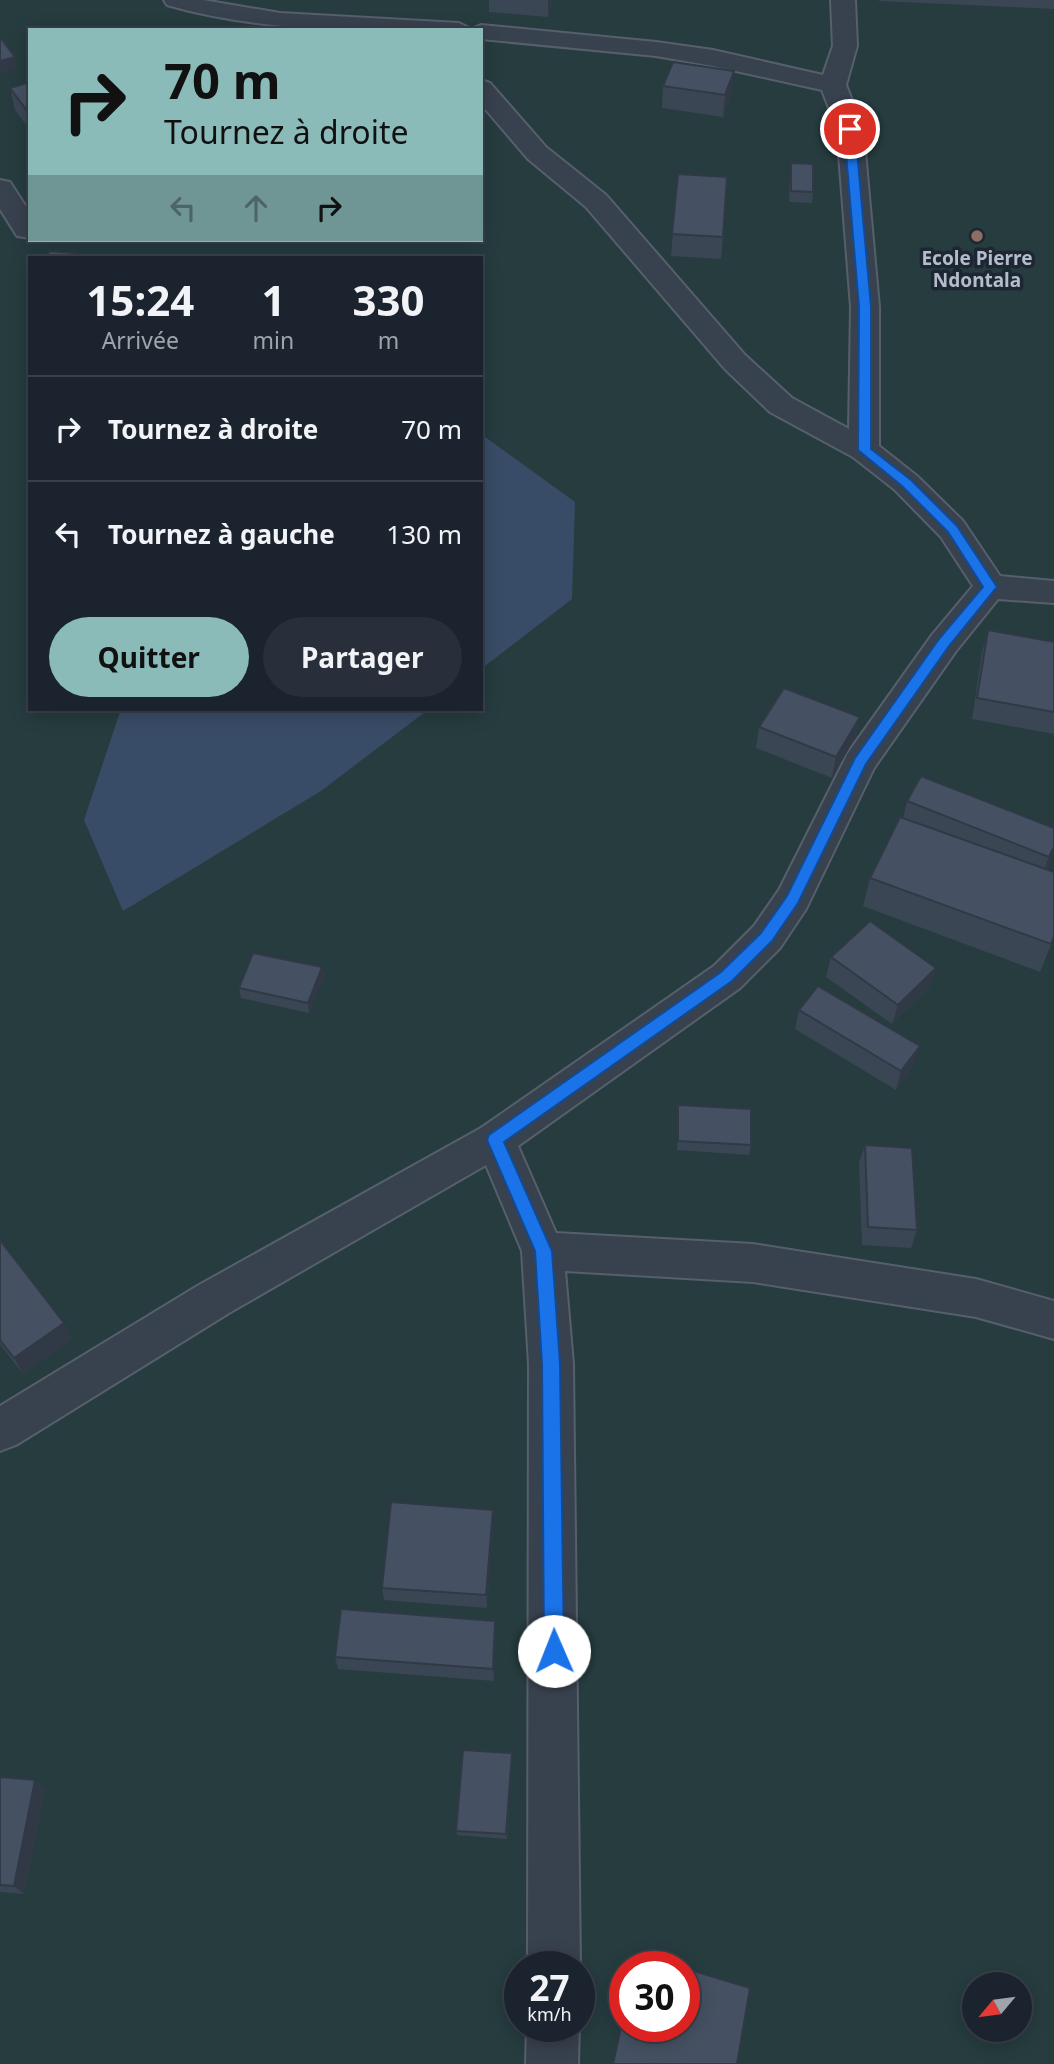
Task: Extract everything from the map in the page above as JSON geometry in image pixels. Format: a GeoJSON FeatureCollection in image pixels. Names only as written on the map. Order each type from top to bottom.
{"type":"FeatureCollection","features":[{"type":"Feature","properties":{"kind":"street"},"geometry":{"type":"LineString","coordinates":[[176,0],[192,6],[267,18],[432,28]]}},
{"type":"Feature","properties":{"kind":"street"},"geometry":{"type":"LineString","coordinates":[[404,0],[432,28]]}},
{"type":"Feature","properties":{"kind":"street"},"geometry":{"type":"LineString","coordinates":[[843,0],[845,46],[833,85],[850,129],[863,280],[864,450]]}},
{"type":"Feature","properties":{"kind":"street"},"geometry":{"type":"LineString","coordinates":[[483,32],[656,49],[713,58],[833,85]]}},
{"type":"Feature","properties":{"kind":"street"},"geometry":{"type":"LineString","coordinates":[[483,90],[537,153],[596,201],[734,362],[781,405],[864,450],[906,483],[952,529],[990,587]]}},
{"type":"Feature","properties":{"kind":"street"},"geometry":{"type":"LineString","coordinates":[[0,188],[27,230]]}},
{"type":"Feature","properties":{"kind":"street"},"geometry":{"type":"LineString","coordinates":[[990,587],[1054,592]]}},
{"type":"Feature","properties":{"kind":"street"},"geometry":{"type":"LineString","coordinates":[[0,1430],[214,1299],[495,1140],[727,977],[767,937],[793,899],[860,762],[944,642],[990,587]]}},
{"type":"Feature","properties":{"kind":"street"},"geometry":{"type":"LineString","coordinates":[[495,1140],[543,1251],[551,1364],[554,1951]]}},
{"type":"Feature","properties":{"kind":"street"},"geometry":{"type":"LineString","coordinates":[[543,1251],[752,1263],[976,1298],[1054,1320]]}},
{"type":"Feature","properties":{"kind":"street"},"geometry":{"type":"LineString","coordinates":[[552,2064],[553,2042]]}},
{"type":"Feature","properties":{"kind":"green space"},"geometry":{"type":"Polygon","coordinates":[[[0,0],[1054,0],[1054,2064],[0,2064],[0,0]]]}},
{"type":"Feature","properties":{"kind":"water"},"geometry":{"type":"Polygon","coordinates":[[[483,435],[575,502],[572,599],[483,667],[483,435]]]}},
{"type":"Feature","properties":{"kind":"water"},"geometry":{"type":"Polygon","coordinates":[[[120,711],[426,711],[321,791],[123,911],[84,820],[120,711]]]}},
{"type":"Feature","properties":{"kind":"building"},"geometry":{"type":"Polygon","coordinates":[[[0,37],[15,57],[0,61],[0,37]]]}},
{"type":"Feature","properties":{"kind":"building"},"geometry":{"type":"Polygon","coordinates":[[[673,62],[734,71],[725,95],[663,86],[673,62]]]}},
{"type":"Feature","properties":{"kind":"building"},"geometry":{"type":"Polygon","coordinates":[[[28,83],[28,112],[10,88],[28,83]]]}},
{"type":"Feature","properties":{"kind":"building"},"geometry":{"type":"Polygon","coordinates":[[[791,163],[813,164],[813,192],[791,191],[791,163]]]}},
{"type":"Feature","properties":{"kind":"building"},"geometry":{"type":"Polygon","coordinates":[[[678,174],[727,177],[723,237],[672,234],[678,174]]]}},
{"type":"Feature","properties":{"kind":"building"},"geometry":{"type":"Polygon","coordinates":[[[49,251],[77,253],[76,256],[46,256],[49,251]]]}},
{"type":"Feature","properties":{"kind":"building"},"geometry":{"type":"Polygon","coordinates":[[[988,630],[1054,642],[1054,712],[977,698],[988,630]]]}},
{"type":"Feature","properties":{"kind":"building"},"geometry":{"type":"Polygon","coordinates":[[[784,688],[860,717],[836,757],[759,727],[784,688]]]}},
{"type":"Feature","properties":{"kind":"building"},"geometry":{"type":"Polygon","coordinates":[[[921,776],[1054,828],[1054,847],[1049,857],[907,801],[921,776]]]}},
{"type":"Feature","properties":{"kind":"building"},"geometry":{"type":"Polygon","coordinates":[[[900,817],[1054,872],[1054,936],[1051,944],[870,878],[900,817]]]}},
{"type":"Feature","properties":{"kind":"building"},"geometry":{"type":"Polygon","coordinates":[[[870,921],[936,968],[898,1005],[831,957],[870,921]]]}},
{"type":"Feature","properties":{"kind":"building"},"geometry":{"type":"Polygon","coordinates":[[[253,953],[322,967],[308,1003],[239,988],[253,953]]]}},
{"type":"Feature","properties":{"kind":"building"},"geometry":{"type":"Polygon","coordinates":[[[818,986],[920,1046],[901,1071],[799,1010],[818,986]]]}},
{"type":"Feature","properties":{"kind":"building"},"geometry":{"type":"Polygon","coordinates":[[[678,1105],[751,1109],[751,1145],[678,1141],[678,1105]]]}},
{"type":"Feature","properties":{"kind":"building"},"geometry":{"type":"Polygon","coordinates":[[[865,1145],[912,1148],[917,1230],[868,1227],[865,1145]]]}},
{"type":"Feature","properties":{"kind":"building"},"geometry":{"type":"Polygon","coordinates":[[[0,1240],[64,1323],[14,1358],[0,1340],[0,1240]]]}},
{"type":"Feature","properties":{"kind":"building"},"geometry":{"type":"Polygon","coordinates":[[[391,1502],[493,1510],[486,1595],[382,1588],[391,1502]]]}},
{"type":"Feature","properties":{"kind":"building"},"geometry":{"type":"Polygon","coordinates":[[[341,1609],[495,1621],[493,1669],[335,1657],[341,1609]]]}},
{"type":"Feature","properties":{"kind":"building"},"geometry":{"type":"Polygon","coordinates":[[[463,1750],[512,1753],[506,1834],[456,1831],[463,1750]]]}},
{"type":"Feature","properties":{"kind":"building"},"geometry":{"type":"Polygon","coordinates":[[[0,1777],[35,1780],[14,1886],[0,1885],[0,1777]]]}},
{"type":"Feature","properties":{"kind":"building"},"geometry":{"type":"Polygon","coordinates":[[[700,1973],[750,1988],[737,2064],[613,2064],[618,2042],[700,2042],[700,1973]]]}},
{"type":"Feature","properties":{"kind":"place","name":"Ecole Pierre Ndontala"},"geometry":{"type":"Point","coordinates":[977,236]}},
{"type":"Feature","properties":{"kind":"route"},"geometry":{"type":"LineString","coordinates":[[554,1651],[551,1364],[543,1251],[495,1140],[727,977],[767,937],[793,899],[860,762],[944,642],[990,587],[952,529],[906,483],[864,450],[865,307],[850,129]]}}]}
